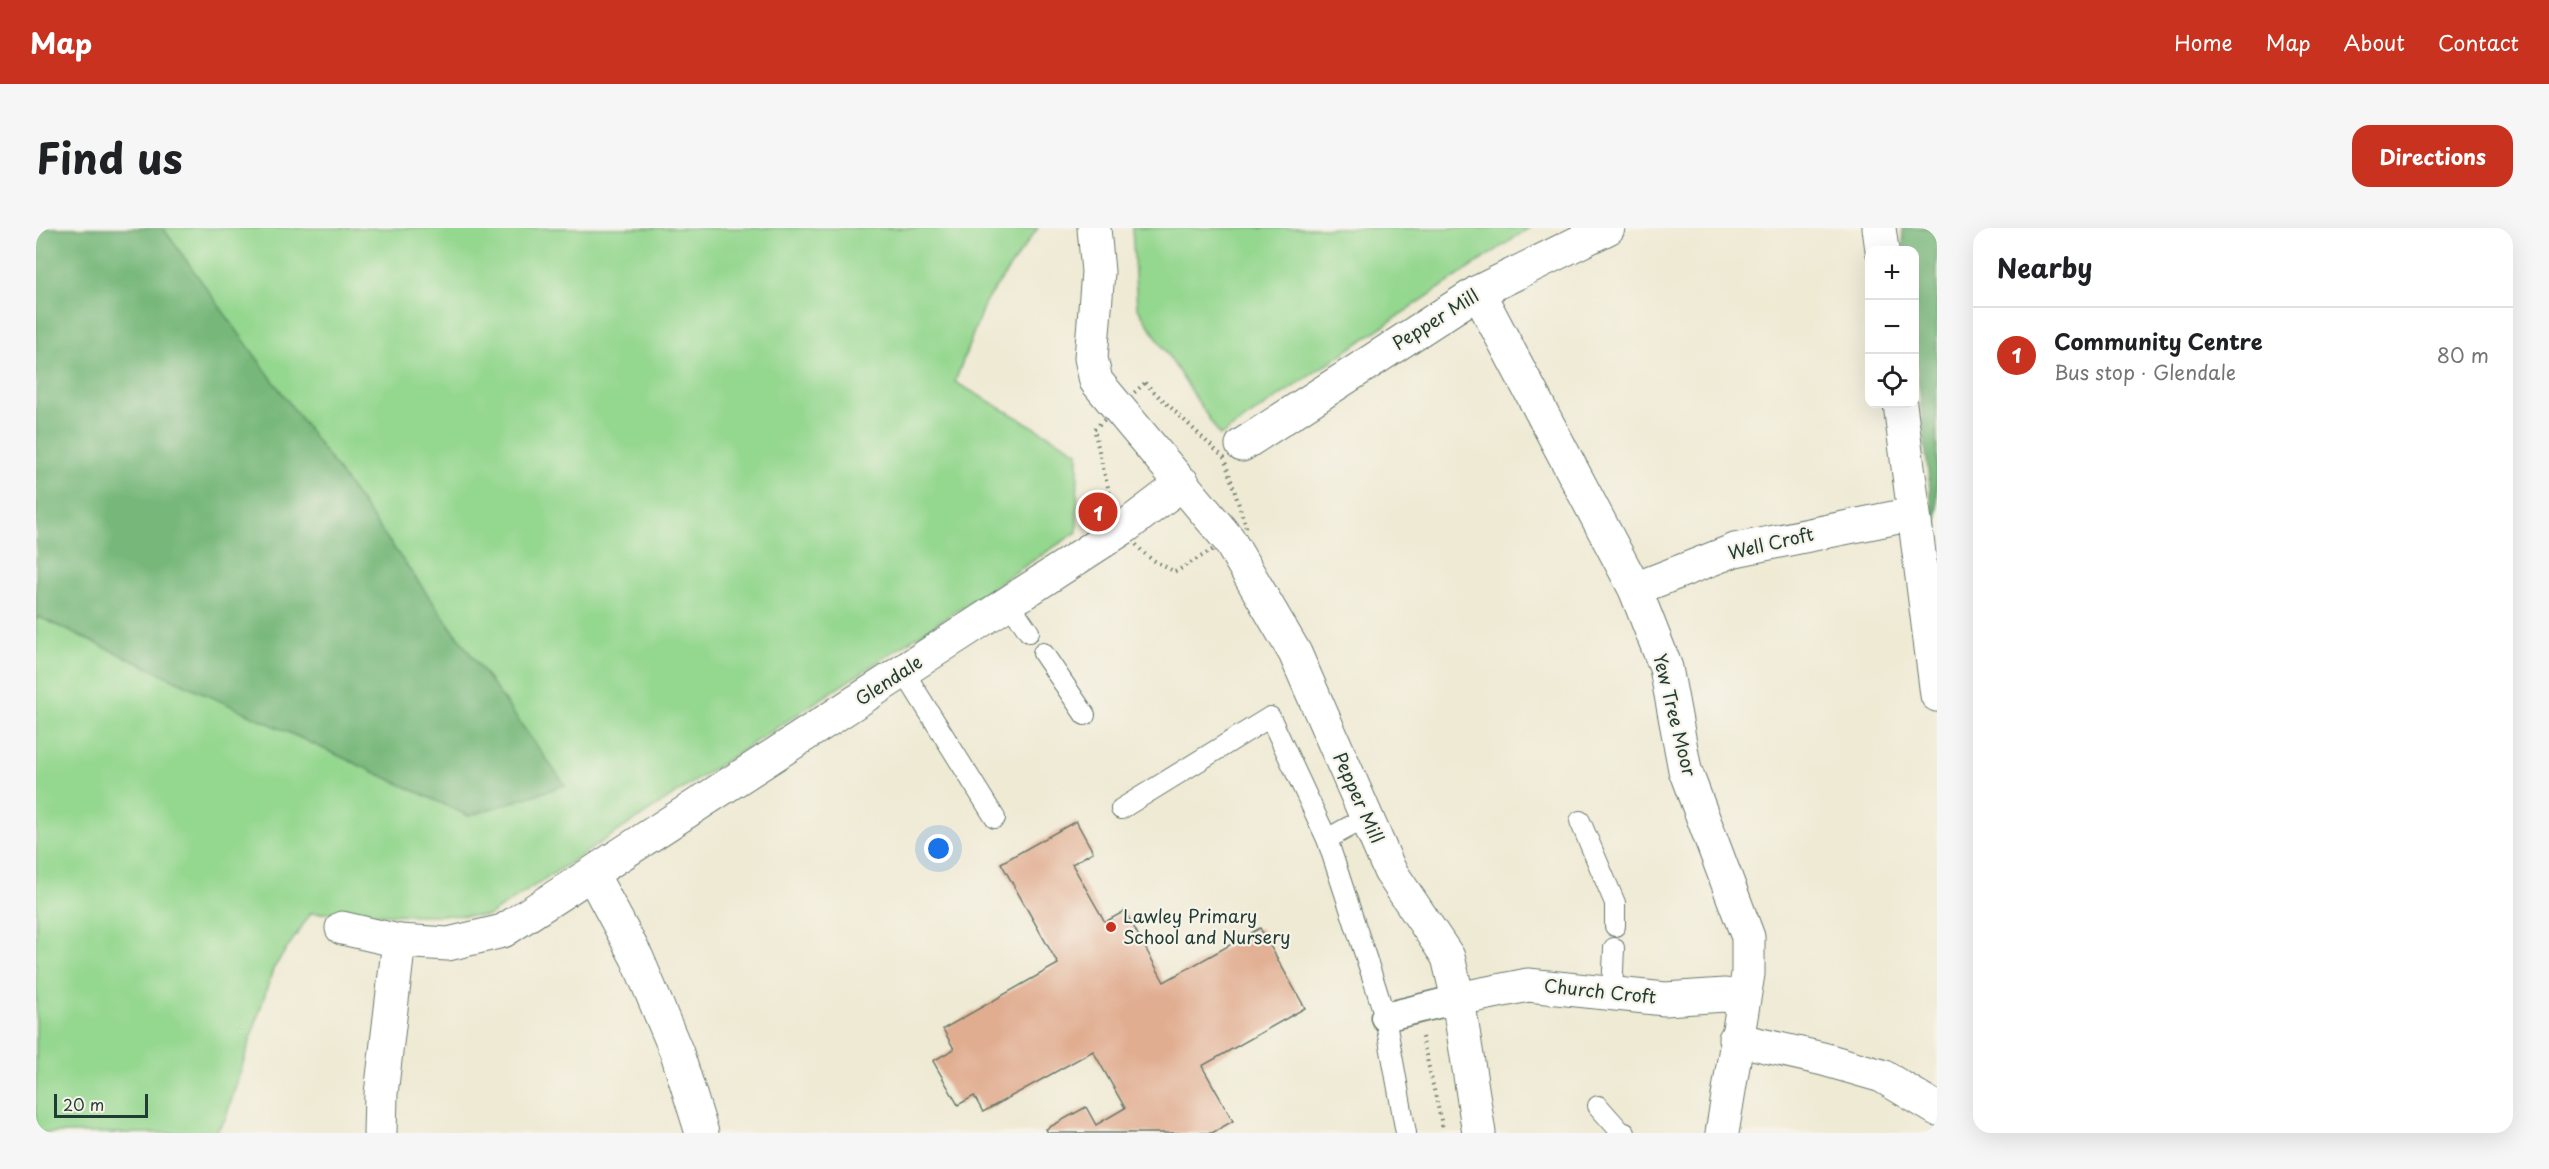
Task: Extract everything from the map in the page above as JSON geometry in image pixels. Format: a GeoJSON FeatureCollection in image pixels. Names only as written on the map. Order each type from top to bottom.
{"type":"FeatureCollection","features":[{"type":"Feature","properties":{"kind":"street","name":"Pepper Mill"},"geometry":{"type":"LineString","coordinates":[[1094,228],[1098,272],[1091,358],[1096,381],[1229,540],[1294,653],[1390,871],[1448,957],[1458,999],[1479,1133]]}},
{"type":"Feature","properties":{"kind":"street","name":"Pepper Mill"},"geometry":{"type":"LineString","coordinates":[[1242,445],[1478,292],[1608,228]]}},
{"type":"Feature","properties":{"kind":"street"},"geometry":{"type":"LineString","coordinates":[[1879,228],[1881,246]]}},
{"type":"Feature","properties":{"kind":"street","name":"Yew Tree Moor"},"geometry":{"type":"LineString","coordinates":[[1478,292],[1635,589],[1666,668],[1684,770],[1748,937],[1748,974],[1735,1039],[1722,1133]]}},
{"type":"Feature","properties":{"kind":"street"},"geometry":{"type":"LineString","coordinates":[[1900,408],[1937,695]]}},
{"type":"Feature","properties":{"kind":"street","name":"Glendale"},"geometry":{"type":"LineString","coordinates":[[342,928],[399,941],[448,944],[503,931],[1009,603],[1125,526],[1183,483]]}},
{"type":"Feature","properties":{"kind":"street","name":"Well Croft"},"geometry":{"type":"LineString","coordinates":[[1635,589],[1735,550],[1913,514]]}},
{"type":"Feature","properties":{"kind":"street"},"geometry":{"type":"LineString","coordinates":[[592,874],[637,958],[676,1053],[702,1133]]}},
{"type":"Feature","properties":{"kind":"street"},"geometry":{"type":"LineString","coordinates":[[380,1133],[381,1094],[399,941]]}},
{"type":"Feature","properties":{"kind":"street","name":"Church Croft"},"geometry":{"type":"LineString","coordinates":[[1458,999],[1528,985],[1665,999],[1725,995],[1743,1000]]}},
{"type":"Feature","properties":{"kind":"street"},"geometry":{"type":"LineString","coordinates":[[1385,1017],[1458,999]]}},
{"type":"Feature","properties":{"kind":"street"},"geometry":{"type":"LineString","coordinates":[[1735,1039],[1823,1059],[1882,1076],[1937,1109]]}},
{"type":"Feature","properties":{"kind":"lane"},"geometry":{"type":"LineString","coordinates":[[1009,603],[1029,632]]}},
{"type":"Feature","properties":{"kind":"lane"},"geometry":{"type":"LineString","coordinates":[[1043,653],[1085,715]]}},
{"type":"Feature","properties":{"kind":"lane"},"geometry":{"type":"LineString","coordinates":[[904,672],[995,818]]}},
{"type":"Feature","properties":{"kind":"lane"},"geometry":{"type":"LineString","coordinates":[[1121,809],[1270,717],[1327,839],[1385,1017],[1406,1133]]}},
{"type":"Feature","properties":{"kind":"lane"},"geometry":{"type":"LineString","coordinates":[[1327,839],[1367,817]]}},
{"type":"Feature","properties":{"kind":"lane"},"geometry":{"type":"LineString","coordinates":[[1581,821],[1615,903],[1615,926]]}},
{"type":"Feature","properties":{"kind":"lane"},"geometry":{"type":"LineString","coordinates":[[1612,993],[1614,948]]}},
{"type":"Feature","properties":{"kind":"lane"},"geometry":{"type":"LineString","coordinates":[[1598,1106],[1621,1132],[1625,1133]]}},
{"type":"Feature","properties":{"kind":"green space"},"geometry":{"type":"Polygon","coordinates":[[[36,228],[163,228],[565,785],[469,816],[39,617],[36,620],[36,228]]]}},
{"type":"Feature","properties":{"kind":"green space"},"geometry":{"type":"Polygon","coordinates":[[[163,228],[1038,228],[985,302],[955,382],[1078,452],[1077,532],[488,916],[311,913],[273,969],[225,1120],[215,1133],[36,1133],[36,620],[38,616],[469,816],[163,228]]]}},
{"type":"Feature","properties":{"kind":"green space"},"geometry":{"type":"Polygon","coordinates":[[[1132,228],[1529,228],[1220,436],[1137,307],[1132,228]]]}},
{"type":"Feature","properties":{"kind":"green space"},"geometry":{"type":"Polygon","coordinates":[[[1902,228],[1937,228],[1937,556],[1919,386],[1919,246],[1904,246],[1902,228]]]}},
{"type":"Feature","properties":{"kind":"building"},"geometry":{"type":"Polygon","coordinates":[[[1076,821],[1093,852],[1072,864],[1105,922],[1125,911],[1164,982],[1260,928],[1305,1008],[1202,1066],[1233,1121],[1212,1133],[1048,1133],[1046,1129],[1086,1107],[1096,1125],[1125,1108],[1093,1051],[983,1112],[974,1096],[958,1105],[933,1061],[954,1049],[943,1029],[1058,964],[1001,863],[1076,821]]]}},
{"type":"Feature","properties":{"kind":"place","name":"Community Centre"},"geometry":{"type":"Point","coordinates":[1098,512]}},
{"type":"Feature","properties":{"kind":"place","name":"Lawley Primary School and Nursery"},"geometry":{"type":"Point","coordinates":[1111,927]}}]}
